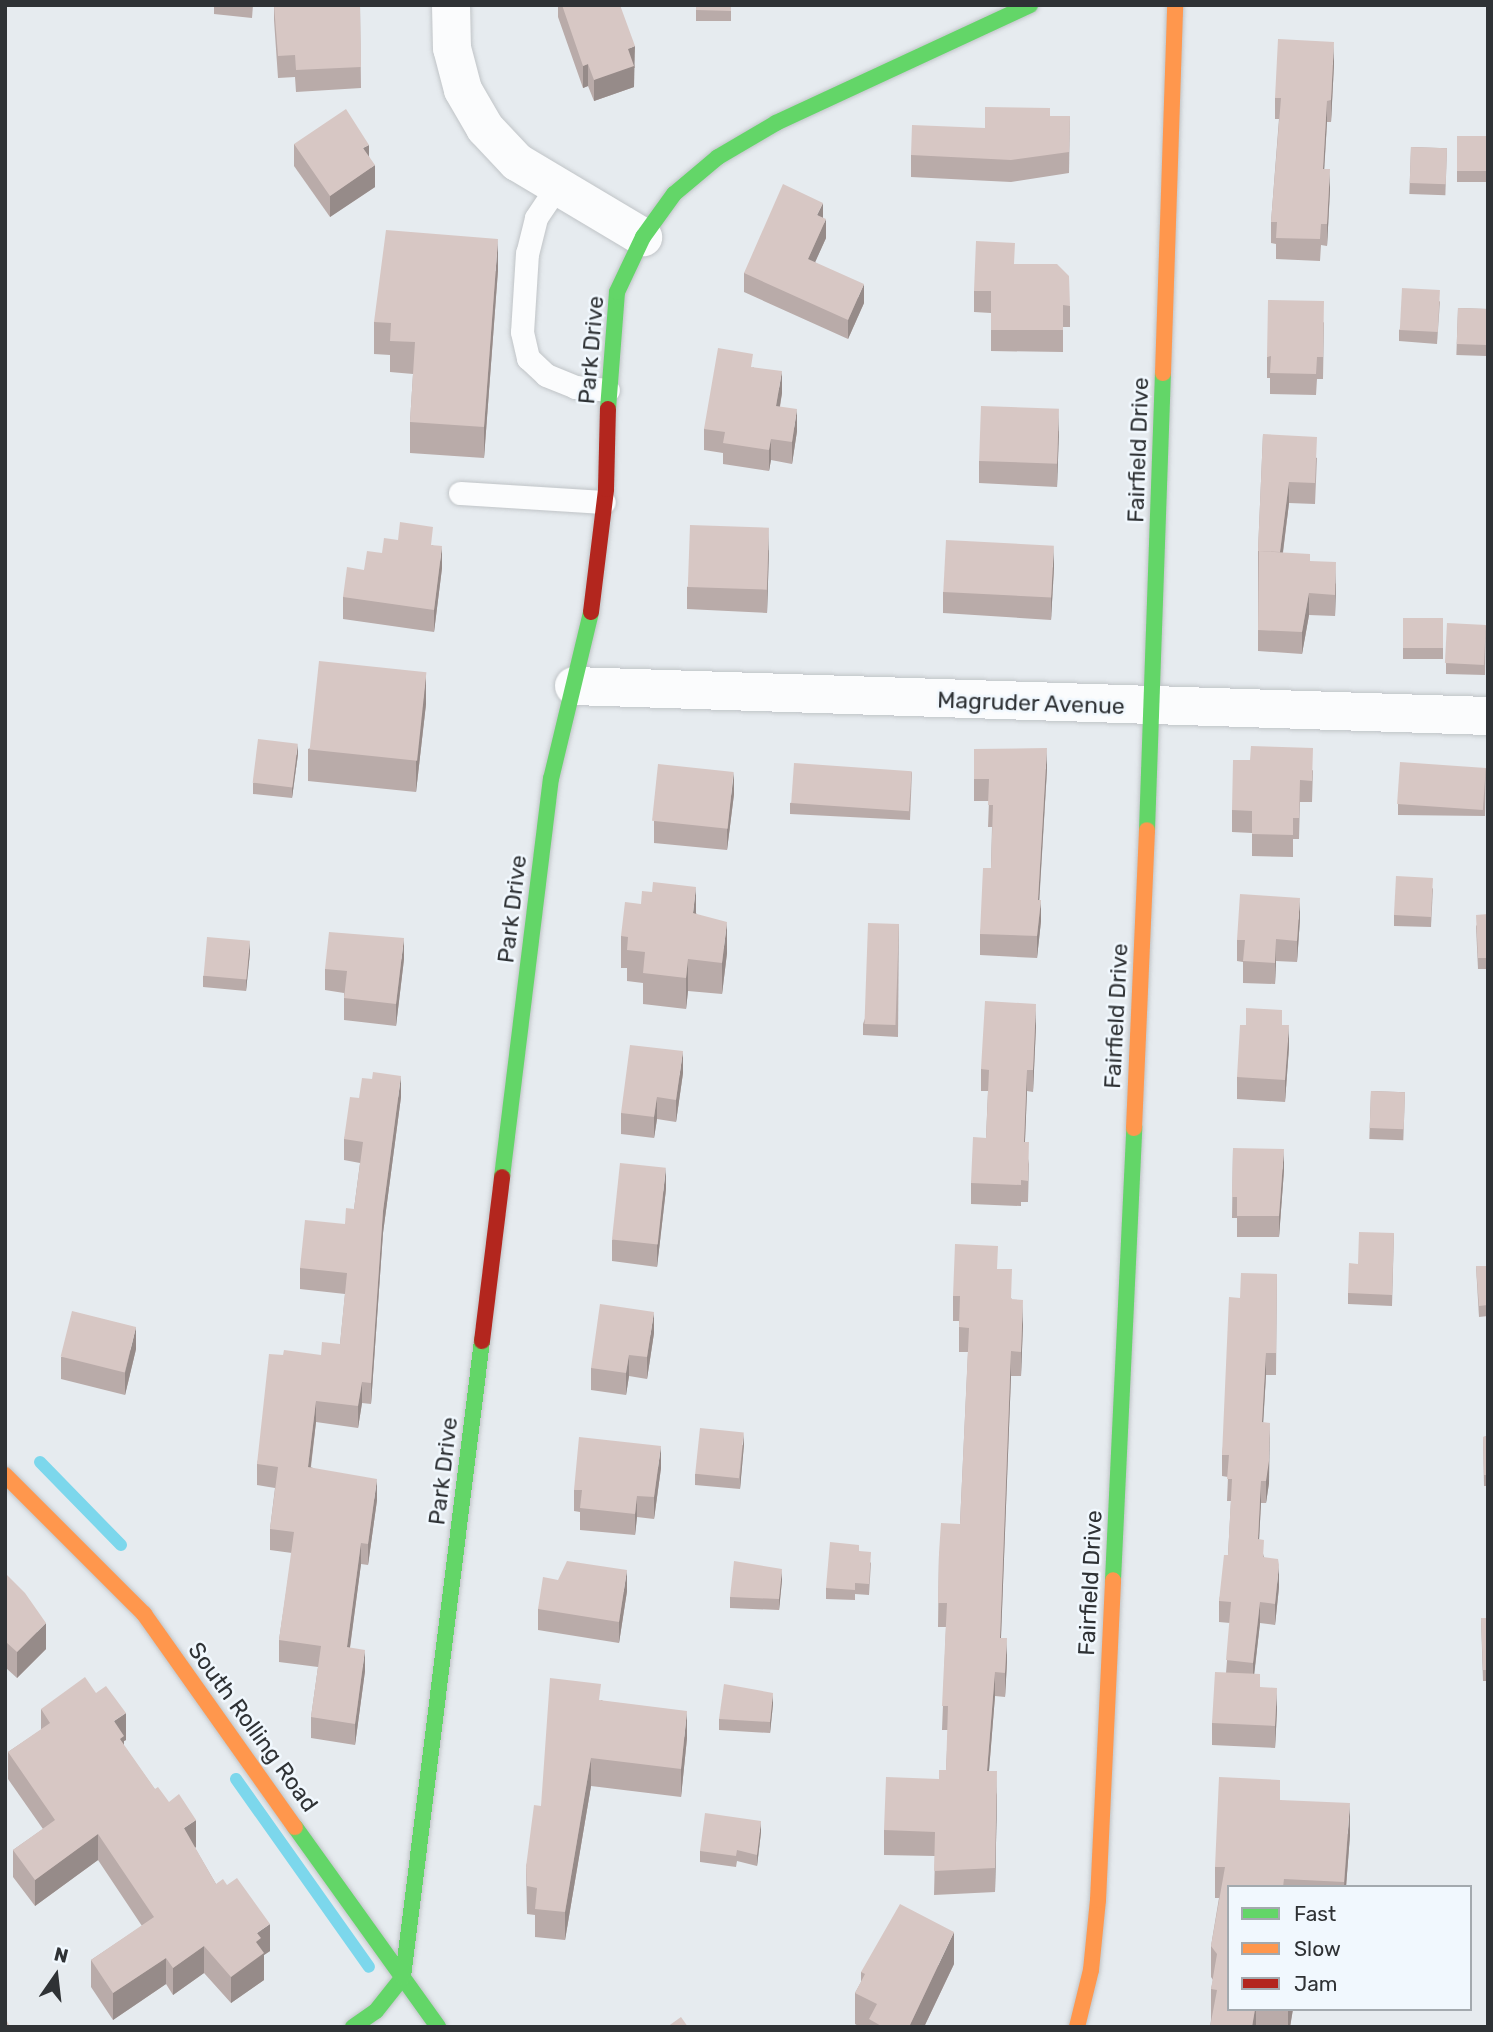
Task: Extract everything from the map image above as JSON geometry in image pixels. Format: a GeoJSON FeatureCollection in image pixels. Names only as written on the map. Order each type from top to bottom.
{"type":"FeatureCollection","features":[{"type":"Feature","properties":{"kind":"street"},"geometry":{"type":"LineString","coordinates":[[452,5],[452,48],[463,90],[485,128],[509,154],[556,188],[643,237]]}},
{"type":"Feature","properties":{"kind":"street","name":"Park Drive"},"geometry":{"type":"LineString","coordinates":[[403,1977],[551,779],[592,608],[604,502],[608,390],[617,292],[643,237],[674,194],[718,157],[776,123],[1030,5]]}},
{"type":"Feature","properties":{"kind":"street","name":"Fairfield Drive"},"geometry":{"type":"LineString","coordinates":[[1076,2027],[1091,1970],[1098,1900],[1153,707],[1175,5]]}},
{"type":"Feature","properties":{"kind":"street","name":"Magruder Avenue"},"geometry":{"type":"LineString","coordinates":[[574,686],[1488,716]]}},
{"type":"Feature","properties":{"kind":"street","name":"South Rolling Road"},"geometry":{"type":"LineString","coordinates":[[5,1475],[144,1614],[438,2027]]}},
{"type":"Feature","properties":{"kind":"street"},"geometry":{"type":"LineString","coordinates":[[353,2027],[376,2011],[403,1977]]}},
{"type":"Feature","properties":{"kind":"lane"},"geometry":{"type":"LineString","coordinates":[[556,188],[536,218],[527,253],[522,332],[528,358],[546,375],[575,387],[608,390]]}},
{"type":"Feature","properties":{"kind":"lane"},"geometry":{"type":"LineString","coordinates":[[460,493],[604,502]]}},
{"type":"Feature","properties":{"kind":"building"},"geometry":{"type":"Polygon","coordinates":[[[274,5],[360,5],[361,67],[296,70],[295,55],[278,56],[274,5]]]}},
{"type":"Feature","properties":{"kind":"building"},"geometry":{"type":"Polygon","coordinates":[[[562,5],[620,5],[635,46],[628,49],[634,66],[594,80],[588,64],[583,66],[562,5]]]}},
{"type":"Feature","properties":{"kind":"building"},"geometry":{"type":"Polygon","coordinates":[[[696,5],[731,5],[731,11],[696,10],[696,5]]]}},
{"type":"Feature","properties":{"kind":"building"},"geometry":{"type":"Polygon","coordinates":[[[1278,39],[1334,42],[1323,169],[1330,169],[1327,224],[1321,224],[1320,239],[1276,238],[1277,222],[1271,222],[1281,98],[1275,98],[1278,39]]]}},
{"type":"Feature","properties":{"kind":"building"},"geometry":{"type":"Polygon","coordinates":[[[985,107],[1050,108],[1050,116],[1070,116],[1069,152],[1011,160],[911,155],[912,125],[985,128],[985,107]]]}},
{"type":"Feature","properties":{"kind":"building"},"geometry":{"type":"Polygon","coordinates":[[[346,109],[369,145],[363,148],[375,165],[330,196],[294,144],[346,109]]]}},
{"type":"Feature","properties":{"kind":"building"},"geometry":{"type":"Polygon","coordinates":[[[1457,136],[1488,136],[1488,171],[1457,171],[1457,136]]]}},
{"type":"Feature","properties":{"kind":"building"},"geometry":{"type":"Polygon","coordinates":[[[1411,147],[1447,148],[1446,184],[1410,183],[1411,147]]]}},
{"type":"Feature","properties":{"kind":"building"},"geometry":{"type":"Polygon","coordinates":[[[783,184],[823,203],[817,215],[826,219],[808,259],[864,284],[848,320],[744,273],[783,184]]]}},
{"type":"Feature","properties":{"kind":"building"},"geometry":{"type":"Polygon","coordinates":[[[386,230],[498,239],[484,427],[410,422],[415,342],[390,341],[391,323],[374,322],[386,230]]]}},
{"type":"Feature","properties":{"kind":"building"},"geometry":{"type":"Polygon","coordinates":[[[976,241],[1015,243],[1014,264],[1057,264],[1069,276],[1070,306],[1063,305],[1063,330],[991,330],[991,291],[974,291],[976,241]]]}},
{"type":"Feature","properties":{"kind":"building"},"geometry":{"type":"Polygon","coordinates":[[[1402,288],[1440,290],[1438,332],[1400,330],[1402,288]]]}},
{"type":"Feature","properties":{"kind":"building"},"geometry":{"type":"Polygon","coordinates":[[[1268,300],[1324,301],[1323,357],[1317,357],[1316,374],[1270,373],[1271,356],[1267,357],[1268,300]]]}},
{"type":"Feature","properties":{"kind":"building"},"geometry":{"type":"Polygon","coordinates":[[[1458,308],[1488,309],[1487,345],[1457,344],[1458,308]]]}},
{"type":"Feature","properties":{"kind":"building"},"geometry":{"type":"Polygon","coordinates":[[[718,348],[753,354],[751,367],[782,371],[776,406],[797,409],[792,442],[771,439],[769,450],[723,443],[725,432],[704,429],[718,348]]]}},
{"type":"Feature","properties":{"kind":"building"},"geometry":{"type":"Polygon","coordinates":[[[981,406],[1059,409],[1057,464],[979,461],[981,406]]]}},
{"type":"Feature","properties":{"kind":"building"},"geometry":{"type":"Polygon","coordinates":[[[1263,434],[1317,437],[1315,483],[1289,482],[1280,552],[1258,551],[1263,434]]]}},
{"type":"Feature","properties":{"kind":"building"},"geometry":{"type":"Polygon","coordinates":[[[400,522],[433,527],[431,545],[442,546],[434,610],[343,597],[347,567],[364,570],[367,551],[382,553],[384,538],[398,540],[400,522]]]}},
{"type":"Feature","properties":{"kind":"building"},"geometry":{"type":"Polygon","coordinates":[[[690,525],[769,528],[767,590],[688,587],[690,525]]]}},
{"type":"Feature","properties":{"kind":"building"},"geometry":{"type":"Polygon","coordinates":[[[946,540],[1054,546],[1051,598],[943,592],[946,540]]]}},
{"type":"Feature","properties":{"kind":"building"},"geometry":{"type":"Polygon","coordinates":[[[1259,551],[1310,554],[1310,561],[1336,562],[1335,595],[1309,593],[1302,632],[1258,630],[1259,551]]]}},
{"type":"Feature","properties":{"kind":"building"},"geometry":{"type":"Polygon","coordinates":[[[1403,618],[1443,618],[1443,648],[1403,648],[1403,618]]]}},
{"type":"Feature","properties":{"kind":"building"},"geometry":{"type":"Polygon","coordinates":[[[1447,623],[1486,625],[1484,665],[1445,663],[1447,623]]]}},
{"type":"Feature","properties":{"kind":"building"},"geometry":{"type":"Polygon","coordinates":[[[319,661],[426,672],[417,761],[310,750],[319,661]]]}},
{"type":"Feature","properties":{"kind":"building"},"geometry":{"type":"Polygon","coordinates":[[[258,739],[298,744],[292,788],[253,783],[258,739]]]}},
{"type":"Feature","properties":{"kind":"building"},"geometry":{"type":"Polygon","coordinates":[[[1251,746],[1313,748],[1312,781],[1300,780],[1299,818],[1293,818],[1293,835],[1252,834],[1252,811],[1232,810],[1233,760],[1250,760],[1251,746]]]}},
{"type":"Feature","properties":{"kind":"building"},"geometry":{"type":"Polygon","coordinates":[[[1047,748],[1037,936],[980,934],[983,868],[991,868],[993,805],[988,805],[989,779],[974,779],[974,749],[1047,748]]]}},
{"type":"Feature","properties":{"kind":"building"},"geometry":{"type":"Polygon","coordinates":[[[1400,762],[1486,768],[1483,810],[1397,804],[1400,762]]]}},
{"type":"Feature","properties":{"kind":"building"},"geometry":{"type":"Polygon","coordinates":[[[794,763],[912,771],[909,811],[791,803],[794,763]]]}},
{"type":"Feature","properties":{"kind":"building"},"geometry":{"type":"Polygon","coordinates":[[[658,764],[734,772],[728,829],[652,821],[658,764]]]}},
{"type":"Feature","properties":{"kind":"building"},"geometry":{"type":"Polygon","coordinates":[[[1396,876],[1433,878],[1431,917],[1394,915],[1396,876]]]}},
{"type":"Feature","properties":{"kind":"building"},"geometry":{"type":"Polygon","coordinates":[[[653,882],[696,887],[693,913],[727,922],[722,963],[688,959],[686,978],[643,973],[645,952],[627,950],[628,937],[621,936],[625,902],[641,904],[642,891],[652,892],[653,882]]]}},
{"type":"Feature","properties":{"kind":"building"},"geometry":{"type":"Polygon","coordinates":[[[1240,894],[1300,898],[1297,941],[1276,939],[1275,963],[1243,961],[1245,940],[1237,940],[1240,894]]]}},
{"type":"Feature","properties":{"kind":"building"},"geometry":{"type":"Polygon","coordinates":[[[1488,914],[1488,958],[1478,958],[1476,915],[1488,914]]]}},
{"type":"Feature","properties":{"kind":"building"},"geometry":{"type":"Polygon","coordinates":[[[868,923],[899,924],[895,1025],[864,1024],[868,923]]]}},
{"type":"Feature","properties":{"kind":"building"},"geometry":{"type":"Polygon","coordinates":[[[329,932],[404,938],[396,1004],[344,998],[347,971],[325,969],[329,932]]]}},
{"type":"Feature","properties":{"kind":"building"},"geometry":{"type":"Polygon","coordinates":[[[207,937],[250,941],[246,980],[204,976],[207,937]]]}},
{"type":"Feature","properties":{"kind":"building"},"geometry":{"type":"Polygon","coordinates":[[[985,1001],[1036,1004],[1033,1070],[1027,1070],[1024,1142],[1029,1142],[1028,1181],[1021,1180],[1021,1185],[971,1183],[973,1137],[986,1138],[989,1070],[981,1069],[985,1001]]]}},
{"type":"Feature","properties":{"kind":"building"},"geometry":{"type":"Polygon","coordinates":[[[1246,1008],[1282,1010],[1282,1025],[1289,1025],[1285,1080],[1237,1077],[1240,1025],[1246,1025],[1246,1008]]]}},
{"type":"Feature","properties":{"kind":"building"},"geometry":{"type":"Polygon","coordinates":[[[630,1045],[683,1051],[676,1100],[657,1097],[654,1117],[621,1113],[630,1045]]]}},
{"type":"Feature","properties":{"kind":"building"},"geometry":{"type":"Polygon","coordinates":[[[373,1072],[401,1076],[383,1211],[371,1383],[362,1382],[358,1406],[316,1401],[308,1467],[377,1479],[368,1544],[361,1543],[347,1647],[365,1650],[355,1724],[311,1717],[321,1646],[279,1640],[294,1532],[270,1529],[278,1467],[257,1464],[269,1354],[283,1355],[284,1350],[321,1355],[322,1342],[340,1344],[347,1273],[300,1268],[305,1220],[345,1224],[346,1208],[354,1209],[363,1142],[344,1139],[350,1097],[359,1098],[362,1078],[372,1079],[373,1072]]]}},
{"type":"Feature","properties":{"kind":"building"},"geometry":{"type":"Polygon","coordinates":[[[1371,1091],[1405,1092],[1404,1129],[1370,1128],[1371,1091]]]}},
{"type":"Feature","properties":{"kind":"building"},"geometry":{"type":"Polygon","coordinates":[[[1233,1148],[1284,1149],[1279,1216],[1237,1216],[1237,1197],[1232,1197],[1233,1148]]]}},
{"type":"Feature","properties":{"kind":"building"},"geometry":{"type":"Polygon","coordinates":[[[620,1163],[666,1168],[658,1244],[612,1240],[620,1163]]]}},
{"type":"Feature","properties":{"kind":"building"},"geometry":{"type":"Polygon","coordinates":[[[1359,1232],[1394,1233],[1392,1295],[1348,1293],[1349,1263],[1358,1264],[1359,1232]]]}},
{"type":"Feature","properties":{"kind":"building"},"geometry":{"type":"Polygon","coordinates":[[[955,1244],[998,1246],[997,1269],[1012,1269],[1011,1299],[1023,1300],[1021,1352],[1011,1351],[1000,1638],[1007,1638],[1005,1673],[995,1672],[987,1771],[997,1771],[995,1868],[934,1871],[935,1832],[884,1830],[886,1777],[939,1779],[939,1770],[946,1770],[948,1706],[942,1706],[947,1603],[938,1603],[939,1553],[941,1523],[960,1524],[969,1328],[959,1327],[960,1296],[953,1296],[955,1244]]]}},
{"type":"Feature","properties":{"kind":"building"},"geometry":{"type":"Polygon","coordinates":[[[1476,1266],[1488,1266],[1488,1305],[1479,1306],[1476,1266]]]}},
{"type":"Feature","properties":{"kind":"building"},"geometry":{"type":"Polygon","coordinates":[[[1241,1273],[1277,1274],[1276,1353],[1266,1353],[1262,1422],[1270,1423],[1269,1461],[1266,1481],[1261,1481],[1258,1539],[1264,1540],[1263,1557],[1278,1559],[1279,1565],[1275,1604],[1260,1602],[1253,1663],[1226,1660],[1231,1602],[1219,1601],[1224,1555],[1228,1555],[1232,1479],[1227,1479],[1229,1455],[1222,1455],[1229,1297],[1240,1298],[1241,1273]]]}},
{"type":"Feature","properties":{"kind":"building"},"geometry":{"type":"Polygon","coordinates":[[[600,1304],[654,1312],[647,1357],[629,1355],[626,1373],[591,1368],[600,1304]]]}},
{"type":"Feature","properties":{"kind":"building"},"geometry":{"type":"Polygon","coordinates":[[[72,1311],[136,1327],[125,1373],[61,1357],[72,1311]]]}},
{"type":"Feature","properties":{"kind":"building"},"geometry":{"type":"Polygon","coordinates":[[[700,1428],[744,1433],[739,1478],[695,1474],[700,1428]]]}},
{"type":"Feature","properties":{"kind":"building"},"geometry":{"type":"Polygon","coordinates":[[[1488,1436],[1488,1475],[1484,1475],[1483,1437],[1488,1436]]]}},
{"type":"Feature","properties":{"kind":"building"},"geometry":{"type":"Polygon","coordinates":[[[579,1437],[661,1446],[654,1497],[637,1496],[635,1514],[580,1508],[582,1490],[574,1490],[579,1437]]]}},
{"type":"Feature","properties":{"kind":"building"},"geometry":{"type":"Polygon","coordinates":[[[830,1542],[859,1545],[859,1551],[871,1552],[869,1584],[855,1583],[855,1590],[826,1588],[830,1542]]]}},
{"type":"Feature","properties":{"kind":"building"},"geometry":{"type":"Polygon","coordinates":[[[567,1561],[627,1570],[619,1622],[538,1609],[543,1577],[558,1580],[567,1561]]]}},
{"type":"Feature","properties":{"kind":"building"},"geometry":{"type":"Polygon","coordinates":[[[734,1561],[782,1569],[779,1599],[730,1597],[734,1561]]]}},
{"type":"Feature","properties":{"kind":"building"},"geometry":{"type":"Polygon","coordinates":[[[5,1573],[25,1593],[46,1623],[17,1652],[5,1643],[5,1573]]]}},
{"type":"Feature","properties":{"kind":"building"},"geometry":{"type":"Polygon","coordinates":[[[1481,1618],[1488,1618],[1488,1670],[1483,1670],[1481,1618]]]}},
{"type":"Feature","properties":{"kind":"building"},"geometry":{"type":"Polygon","coordinates":[[[1215,1672],[1260,1674],[1260,1687],[1277,1688],[1275,1726],[1212,1723],[1215,1672]]]}},
{"type":"Feature","properties":{"kind":"building"},"geometry":{"type":"Polygon","coordinates":[[[85,1677],[96,1693],[106,1686],[126,1713],[114,1721],[124,1736],[120,1739],[155,1789],[158,1787],[169,1802],[179,1794],[196,1820],[184,1828],[216,1884],[223,1879],[227,1885],[237,1878],[270,1924],[257,1933],[261,1938],[256,1942],[264,1953],[231,1977],[204,1946],[173,1968],[166,1958],[113,1993],[91,1960],[154,1917],[98,1834],[35,1880],[13,1850],[55,1820],[8,1752],[50,1723],[41,1709],[85,1677]]]}},
{"type":"Feature","properties":{"kind":"building"},"geometry":{"type":"Polygon","coordinates":[[[550,1678],[601,1684],[599,1700],[687,1711],[681,1769],[591,1758],[565,1912],[535,1909],[537,1888],[527,1886],[526,1867],[534,1805],[541,1806],[550,1678]]]}},
{"type":"Feature","properties":{"kind":"building"},"geometry":{"type":"Polygon","coordinates":[[[724,1684],[773,1693],[770,1722],[719,1719],[724,1684]]]}},
{"type":"Feature","properties":{"kind":"building"},"geometry":{"type":"Polygon","coordinates":[[[1219,1777],[1280,1780],[1280,1800],[1350,1803],[1344,1882],[1284,1879],[1283,1885],[1227,1885],[1227,2011],[1255,2011],[1252,2027],[1210,2027],[1217,1990],[1211,1989],[1217,1954],[1211,1946],[1225,1867],[1215,1867],[1219,1777]]]}},
{"type":"Feature","properties":{"kind":"building"},"geometry":{"type":"Polygon","coordinates":[[[705,1813],[761,1821],[757,1855],[737,1850],[736,1856],[700,1851],[705,1813]]]}},
{"type":"Feature","properties":{"kind":"building"},"geometry":{"type":"Polygon","coordinates":[[[900,1904],[954,1932],[909,2027],[883,2027],[869,2019],[877,2004],[855,1993],[865,1974],[861,1972],[900,1904]]]}},
{"type":"Feature","properties":{"kind":"building"},"geometry":{"type":"Polygon","coordinates":[[[681,2017],[688,2027],[667,2027],[681,2017]]]}},
{"type":"Feature","properties":{"kind":"waterway"},"geometry":{"type":"LineString","coordinates":[[40,1462],[121,1545]]}},
{"type":"Feature","properties":{"kind":"waterway"},"geometry":{"type":"LineString","coordinates":[[236,1779],[369,1967]]}},
{"type":"Feature","properties":{"kind":"traffic: fast"},"geometry":{"type":"LineString","coordinates":[[608,409],[617,292],[643,237],[674,194],[718,157],[776,123],[1030,5]]}},
{"type":"Feature","properties":{"kind":"traffic: fast"},"geometry":{"type":"LineString","coordinates":[[1147,830],[1163,373]]}},
{"type":"Feature","properties":{"kind":"traffic: fast"},"geometry":{"type":"LineString","coordinates":[[502,1177],[551,779],[591,612]]}},
{"type":"Feature","properties":{"kind":"traffic: fast"},"geometry":{"type":"LineString","coordinates":[[1113,1580],[1134,1128]]}},
{"type":"Feature","properties":{"kind":"traffic: fast"},"geometry":{"type":"LineString","coordinates":[[353,2027],[376,2011],[403,1977],[482,1341]]}},
{"type":"Feature","properties":{"kind":"traffic: fast"},"geometry":{"type":"LineString","coordinates":[[295,1827],[438,2027]]}},
{"type":"Feature","properties":{"kind":"traffic: slow"},"geometry":{"type":"LineString","coordinates":[[1163,373],[1175,5]]}},
{"type":"Feature","properties":{"kind":"traffic: slow"},"geometry":{"type":"LineString","coordinates":[[1134,1128],[1147,830]]}},
{"type":"Feature","properties":{"kind":"traffic: slow"},"geometry":{"type":"LineString","coordinates":[[5,1475],[144,1614],[295,1827]]}},
{"type":"Feature","properties":{"kind":"traffic: slow"},"geometry":{"type":"LineString","coordinates":[[1077,2027],[1091,1970],[1098,1900],[1113,1580]]}},
{"type":"Feature","properties":{"kind":"traffic: jam"},"geometry":{"type":"LineString","coordinates":[[591,612],[606,489],[608,409]]}},
{"type":"Feature","properties":{"kind":"traffic: jam"},"geometry":{"type":"LineString","coordinates":[[482,1341],[502,1177]]}}]}
